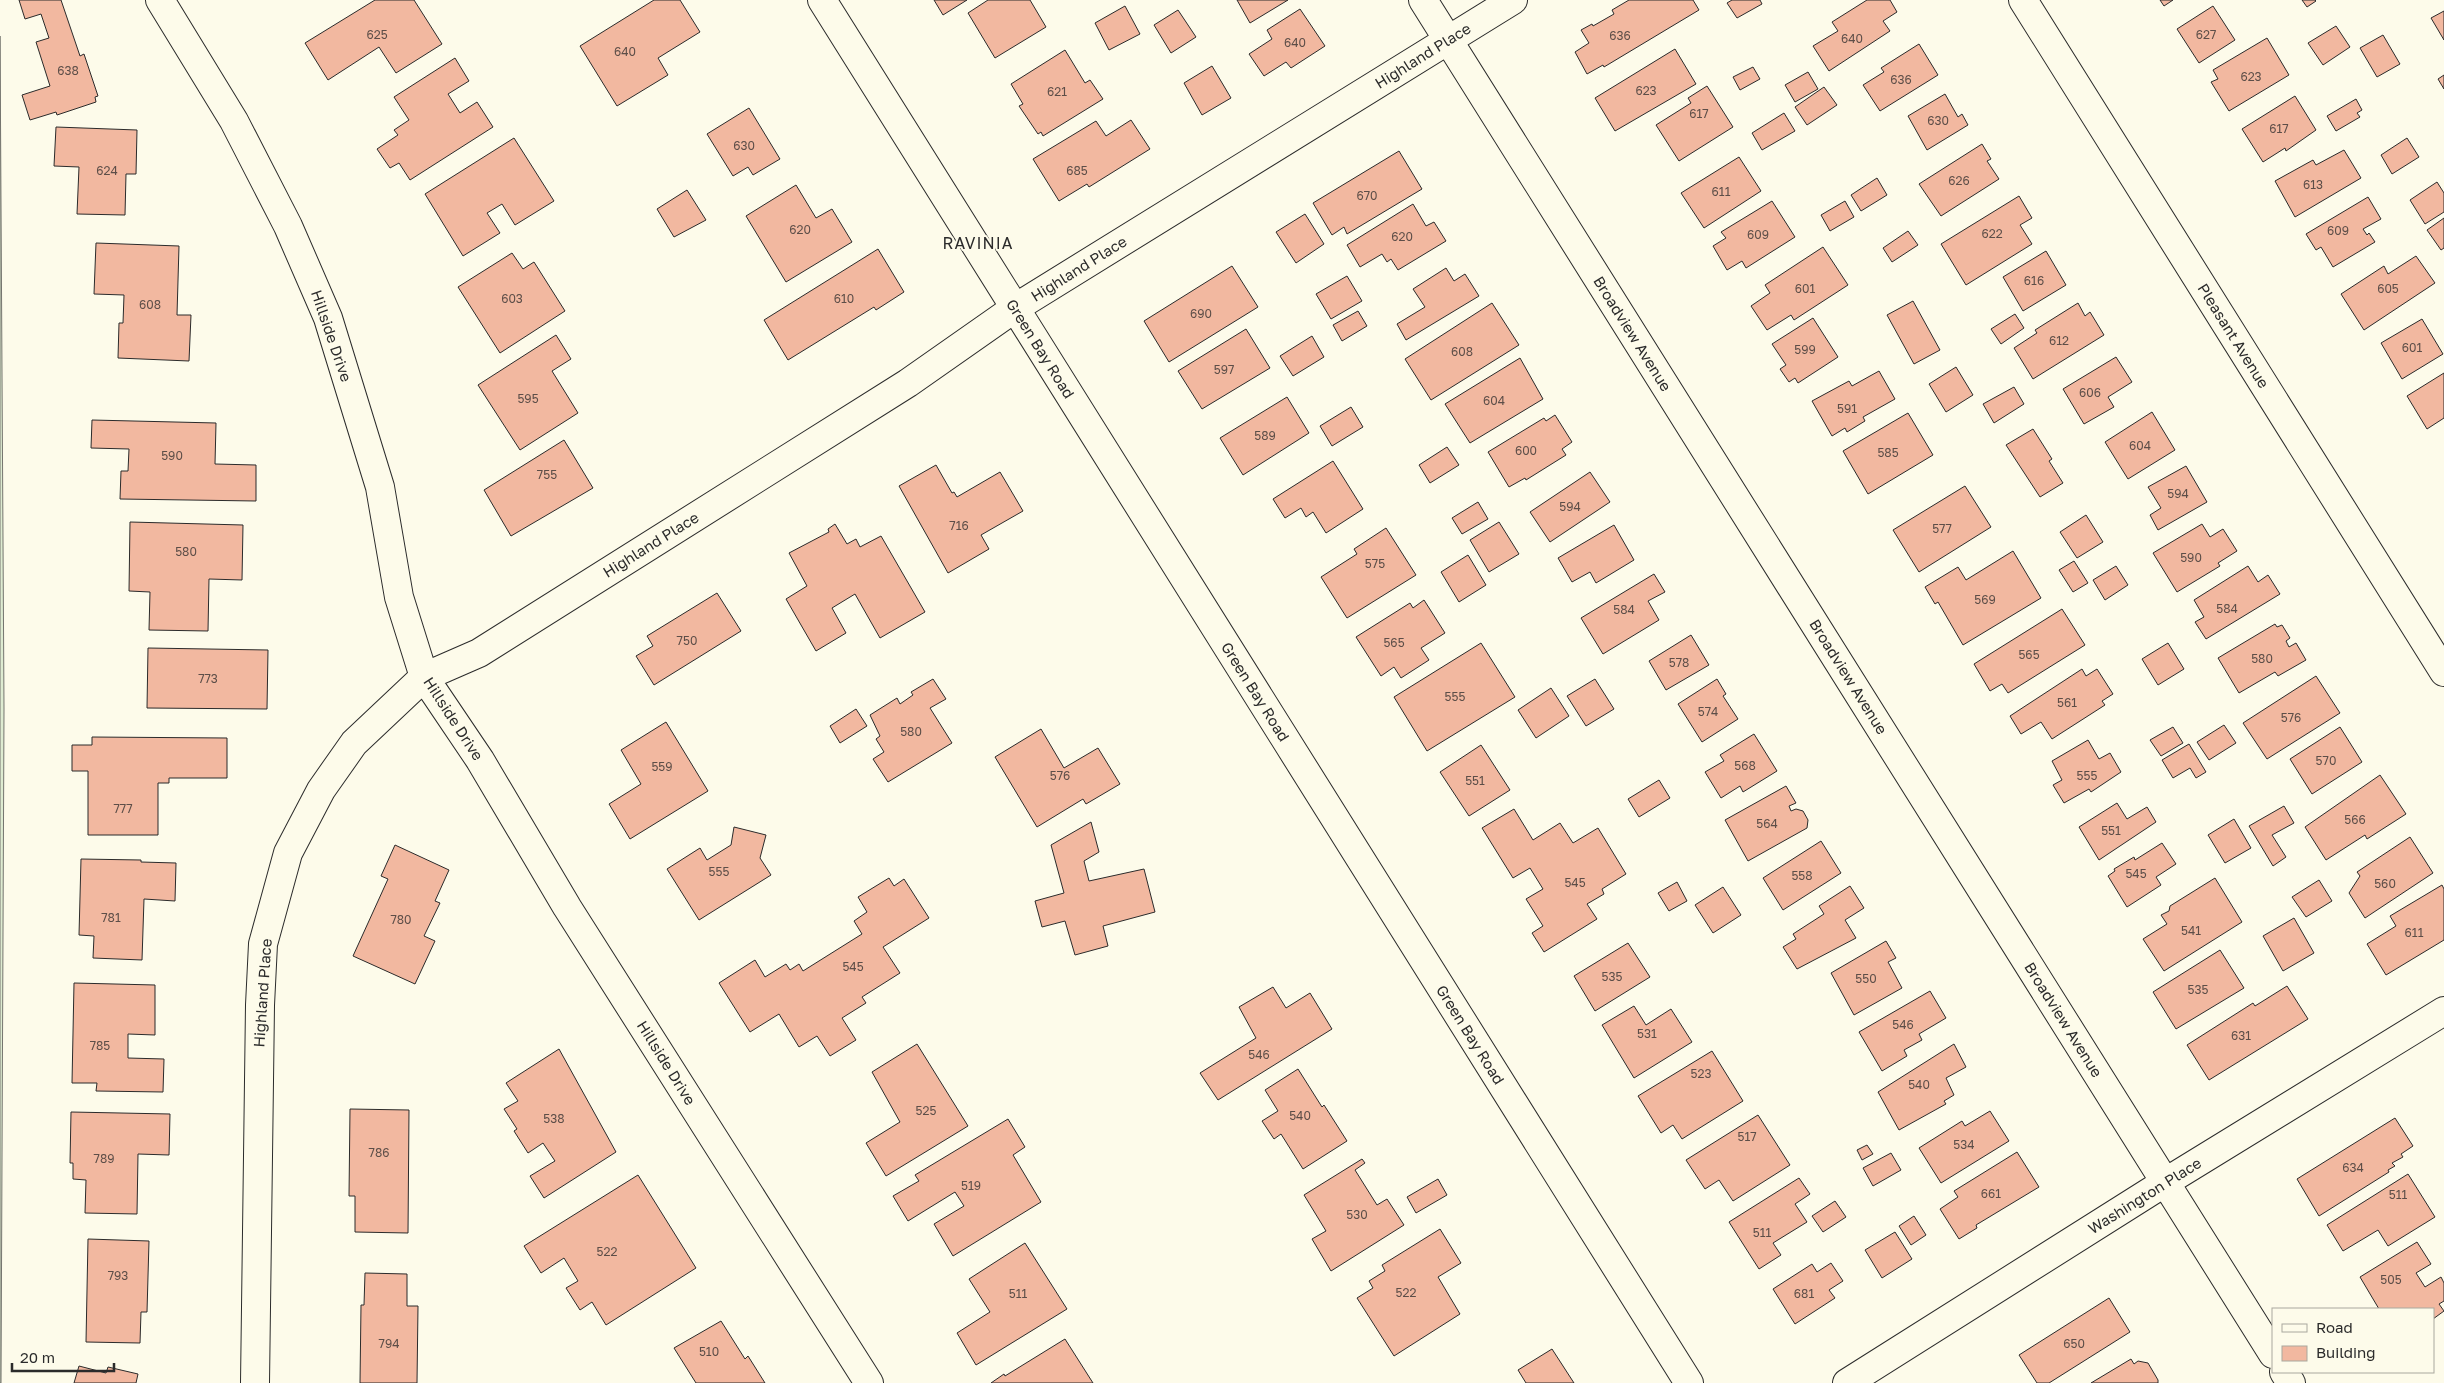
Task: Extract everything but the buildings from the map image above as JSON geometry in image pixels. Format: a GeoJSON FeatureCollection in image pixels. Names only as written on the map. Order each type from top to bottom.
{"type":"FeatureCollection","features":[{"type":"Feature","properties":{"kind":"street","name":"Hillside Drive"},"geometry":{"type":"LineString","coordinates":[[160,0],[234,121],[288,226],[328,318],[380,487],[399,597],[424,677],[480,760],[567,907],[869,1383]]}},
{"type":"Feature","properties":{"kind":"street","name":"Green Bay Road"},"geometry":{"type":"LineString","coordinates":[[822,0],[1689,1383]]}},
{"type":"Feature","properties":{"kind":"street","name":"Broadview Avenue"},"geometry":{"type":"LineString","coordinates":[[1423,0],[2272,1352]]}},
{"type":"Feature","properties":{"kind":"street","name":"Highland Place"},"geometry":{"type":"LineString","coordinates":[[255,1383],[260,1005],[264,944],[288,853],[321,790],[354,743],[424,677],[488,648],[908,383],[1015,308],[1513,0]]}},
{"type":"Feature","properties":{"kind":"street","name":"Pleasant Avenue"},"geometry":{"type":"LineString","coordinates":[[2023,0],[2444,672]]}},
{"type":"Feature","properties":{"kind":"street","name":"Washington Place"},"geometry":{"type":"LineString","coordinates":[[1847,1383],[2164,1183],[2444,1011]]}},
{"type":"Feature","properties":{"kind":"green space"},"geometry":{"type":"Polygon","coordinates":[[[0,36],[4,709],[1,1383],[0,1383],[0,36]]]}},
{"type":"Feature","properties":{"kind":"district","name":"RAVINIA"},"geometry":{"type":"Point","coordinates":[978,243]}}]}
